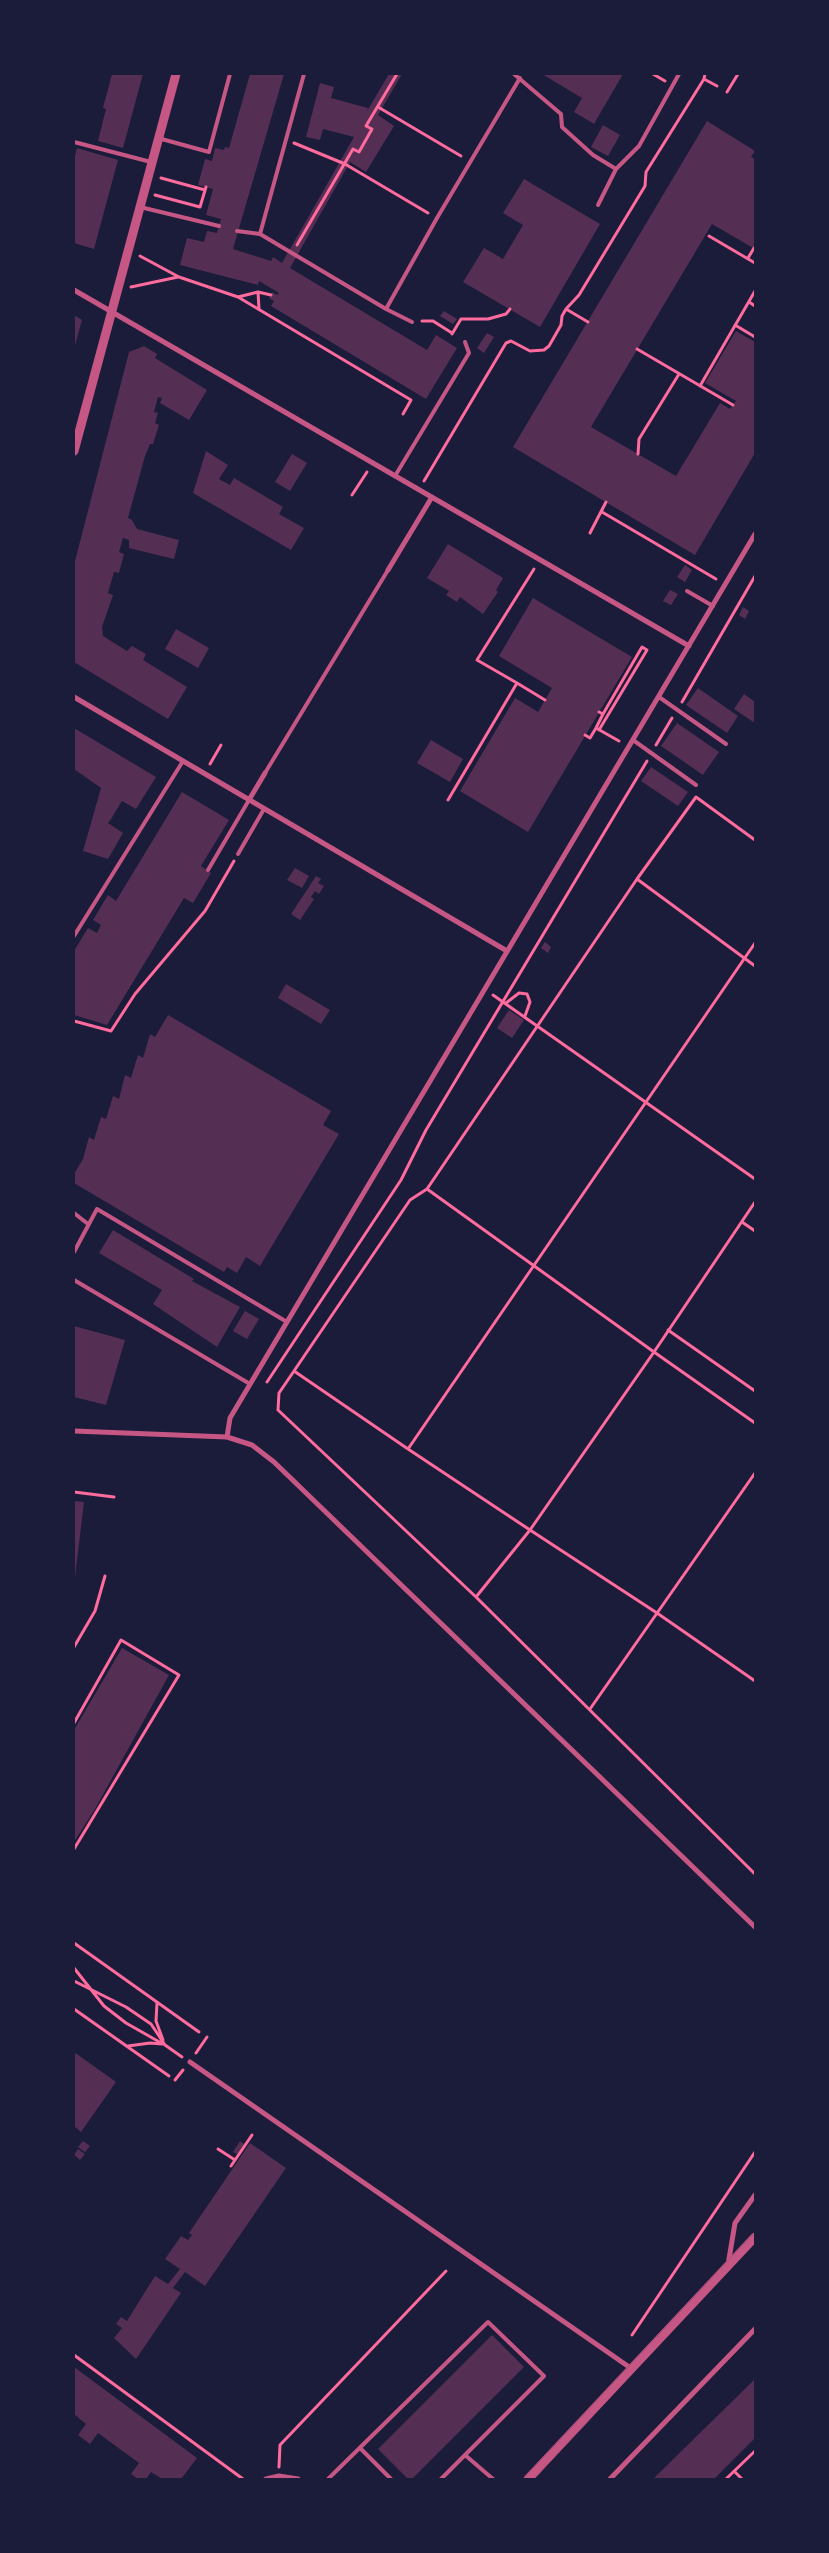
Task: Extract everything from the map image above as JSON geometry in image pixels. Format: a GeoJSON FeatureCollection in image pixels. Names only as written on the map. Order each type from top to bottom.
{"type":"FeatureCollection","features":[{"type":"Feature","properties":{"kind":"street"},"geometry":{"type":"LineString","coordinates":[[74,451],[176,74]]}},
{"type":"Feature","properties":{"kind":"street"},"geometry":{"type":"LineString","coordinates":[[74,290],[689,646]]}},
{"type":"Feature","properties":{"kind":"street"},"geometry":{"type":"LineString","coordinates":[[388,570],[432,497]]}},
{"type":"Feature","properties":{"kind":"street"},"geometry":{"type":"LineString","coordinates":[[227,1437],[230,1418],[755,534]]}},
{"type":"Feature","properties":{"kind":"street"},"geometry":{"type":"LineString","coordinates":[[74,696],[507,951]]}},
{"type":"Feature","properties":{"kind":"street"},"geometry":{"type":"LineString","coordinates":[[249,800],[265,773]]}},
{"type":"Feature","properties":{"kind":"street"},"geometry":{"type":"LineString","coordinates":[[74,1431],[227,1437],[252,1446],[274,1462],[755,1927]]}},
{"type":"Feature","properties":{"kind":"street"},"geometry":{"type":"LineString","coordinates":[[190,2062],[632,2369]]}},
{"type":"Feature","properties":{"kind":"street"},"geometry":{"type":"LineString","coordinates":[[728,2267],[736,2223],[755,2195]]}},
{"type":"Feature","properties":{"kind":"street"},"geometry":{"type":"LineString","coordinates":[[528,2479],[755,2237]]}},
{"type":"Feature","properties":{"kind":"street"},"geometry":{"type":"LineString","coordinates":[[610,2479],[755,2329]]}},
{"type":"Feature","properties":{"kind":"street"},"geometry":{"type":"LineString","coordinates":[[266,2479],[279,2476],[298,2479]]}},
{"type":"Feature","properties":{"kind":"lane"},"geometry":{"type":"LineString","coordinates":[[158,138],[209,152],[230,74]]}},
{"type":"Feature","properties":{"kind":"lane"},"geometry":{"type":"LineString","coordinates":[[260,234],[304,74]]}},
{"type":"Feature","properties":{"kind":"lane"},"geometry":{"type":"LineString","coordinates":[[514,74],[560,114],[562,127],[593,155],[616,169]]}},
{"type":"Feature","properties":{"kind":"lane"},"geometry":{"type":"LineString","coordinates":[[598,205],[616,169],[639,146],[680,74]]}},
{"type":"Feature","properties":{"kind":"lane"},"geometry":{"type":"LineString","coordinates":[[386,309],[436,218],[520,78]]}},
{"type":"Feature","properties":{"kind":"lane"},"geometry":{"type":"LineString","coordinates":[[74,142],[152,162]]}},
{"type":"Feature","properties":{"kind":"lane"},"geometry":{"type":"LineString","coordinates":[[140,207],[219,226]]}},
{"type":"Feature","properties":{"kind":"lane"},"geometry":{"type":"LineString","coordinates":[[237,231],[260,234],[386,309],[412,322]]}},
{"type":"Feature","properties":{"kind":"lane"},"geometry":{"type":"LineString","coordinates":[[395,476],[469,353],[466,342]]}},
{"type":"Feature","properties":{"kind":"lane"},"geometry":{"type":"LineString","coordinates":[[265,773],[388,570]]}},
{"type":"Feature","properties":{"kind":"lane"},"geometry":{"type":"LineString","coordinates":[[688,592],[713,606]]}},
{"type":"Feature","properties":{"kind":"lane"},"geometry":{"type":"LineString","coordinates":[[659,697],[726,744]]}},
{"type":"Feature","properties":{"kind":"lane"},"geometry":{"type":"LineString","coordinates":[[633,740],[696,785]]}},
{"type":"Feature","properties":{"kind":"lane"},"geometry":{"type":"LineString","coordinates":[[74,936],[183,761]]}},
{"type":"Feature","properties":{"kind":"lane"},"geometry":{"type":"LineString","coordinates":[[208,870],[249,800]]}},
{"type":"Feature","properties":{"kind":"lane"},"geometry":{"type":"LineString","coordinates":[[238,854],[264,808]]}},
{"type":"Feature","properties":{"kind":"lane"},"geometry":{"type":"LineString","coordinates":[[74,1252],[97,1209],[287,1322]]}},
{"type":"Feature","properties":{"kind":"lane"},"geometry":{"type":"LineString","coordinates":[[74,1214],[88,1224]]}},
{"type":"Feature","properties":{"kind":"lane"},"geometry":{"type":"LineString","coordinates":[[74,1280],[250,1384]]}},
{"type":"Feature","properties":{"kind":"lane"},"geometry":{"type":"LineString","coordinates":[[328,2479],[488,2322],[544,2376],[441,2479]]}},
{"type":"Feature","properties":{"kind":"lane"},"geometry":{"type":"LineString","coordinates":[[360,2448],[391,2479]]}},
{"type":"Feature","properties":{"kind":"lane"},"geometry":{"type":"LineString","coordinates":[[465,2455],[493,2479]]}},
{"type":"Feature","properties":{"kind":"path"},"geometry":{"type":"LineString","coordinates":[[292,253],[353,149],[359,152],[372,130],[366,126],[397,74]]}},
{"type":"Feature","properties":{"kind":"path"},"geometry":{"type":"LineString","coordinates":[[418,490],[506,343],[511,341],[530,351],[544,350],[549,346],[561,325],[562,316],[566,309],[579,295],[645,186],[646,172],[704,79],[705,74]]}},
{"type":"Feature","properties":{"kind":"path"},"geometry":{"type":"LineString","coordinates":[[728,92],[738,74]]}},
{"type":"Feature","properties":{"kind":"path"},"geometry":{"type":"LineString","coordinates":[[704,79],[717,86]]}},
{"type":"Feature","properties":{"kind":"path"},"geometry":{"type":"LineString","coordinates":[[378,107],[471,161]]}},
{"type":"Feature","properties":{"kind":"path"},"geometry":{"type":"LineString","coordinates":[[286,140],[345,164],[436,218]]}},
{"type":"Feature","properties":{"kind":"path"},"geometry":{"type":"LineString","coordinates":[[144,192],[200,207],[205,188],[149,174]]}},
{"type":"Feature","properties":{"kind":"path"},"geometry":{"type":"LineString","coordinates":[[709,236],[755,263]]}},
{"type":"Feature","properties":{"kind":"path"},"geometry":{"type":"LineString","coordinates":[[748,258],[754,248]]}},
{"type":"Feature","properties":{"kind":"path"},"geometry":{"type":"LineString","coordinates":[[129,250],[179,277],[238,297],[411,400],[403,414]]}},
{"type":"Feature","properties":{"kind":"path"},"geometry":{"type":"LineString","coordinates":[[118,290],[179,277]]}},
{"type":"Feature","properties":{"kind":"path"},"geometry":{"type":"LineString","coordinates":[[700,386],[755,291]]}},
{"type":"Feature","properties":{"kind":"path"},"geometry":{"type":"LineString","coordinates":[[238,297],[258,292],[270,295]]}},
{"type":"Feature","properties":{"kind":"path"},"geometry":{"type":"LineString","coordinates":[[258,292],[259,310]]}},
{"type":"Feature","properties":{"kind":"path"},"geometry":{"type":"LineString","coordinates":[[749,302],[755,306]]}},
{"type":"Feature","properties":{"kind":"path"},"geometry":{"type":"LineString","coordinates":[[452,334],[461,319],[488,319],[506,314],[510,309]]}},
{"type":"Feature","properties":{"kind":"path"},"geometry":{"type":"LineString","coordinates":[[566,309],[588,322]]}},
{"type":"Feature","properties":{"kind":"path"},"geometry":{"type":"LineString","coordinates":[[412,322],[433,321],[466,342]]}},
{"type":"Feature","properties":{"kind":"path"},"geometry":{"type":"LineString","coordinates":[[736,325],[755,337]]}},
{"type":"Feature","properties":{"kind":"path"},"geometry":{"type":"LineString","coordinates":[[637,349],[733,405]]}},
{"type":"Feature","properties":{"kind":"path"},"geometry":{"type":"LineString","coordinates":[[638,454],[639,439],[679,374]]}},
{"type":"Feature","properties":{"kind":"path"},"geometry":{"type":"LineString","coordinates":[[352,495],[366,473]]}},
{"type":"Feature","properties":{"kind":"path"},"geometry":{"type":"LineString","coordinates":[[590,533],[606,502]]}},
{"type":"Feature","properties":{"kind":"path"},"geometry":{"type":"LineString","coordinates":[[602,512],[710,576]]}},
{"type":"Feature","properties":{"kind":"path"},"geometry":{"type":"LineString","coordinates":[[539,560],[477,660],[546,700]]}},
{"type":"Feature","properties":{"kind":"path"},"geometry":{"type":"LineString","coordinates":[[266,1384],[400,1180],[416,1146],[482,1032],[504,1002],[755,576]]}},
{"type":"Feature","properties":{"kind":"path"},"geometry":{"type":"LineString","coordinates":[[585,735],[590,738],[598,729],[647,650],[642,648],[601,713],[598,729]]}},
{"type":"Feature","properties":{"kind":"path"},"geometry":{"type":"LineString","coordinates":[[448,800],[517,683]]}},
{"type":"Feature","properties":{"kind":"path"},"geometry":{"type":"LineString","coordinates":[[598,729],[613,738]]}},
{"type":"Feature","properties":{"kind":"path"},"geometry":{"type":"LineString","coordinates":[[215,757],[221,745]]}},
{"type":"Feature","properties":{"kind":"path"},"geometry":{"type":"LineString","coordinates":[[755,840],[696,797],[637,879],[427,1188],[410,1200],[279,1393],[278,1410],[476,1597],[755,1874]]}},
{"type":"Feature","properties":{"kind":"path"},"geometry":{"type":"LineString","coordinates":[[74,1021],[112,1031],[135,994],[205,911],[238,854]]}},
{"type":"Feature","properties":{"kind":"path"},"geometry":{"type":"LineString","coordinates":[[637,879],[755,966]]}},
{"type":"Feature","properties":{"kind":"path"},"geometry":{"type":"LineString","coordinates":[[408,1449],[755,943]]}},
{"type":"Feature","properties":{"kind":"path"},"geometry":{"type":"LineString","coordinates":[[504,1002],[519,993],[527,994],[530,1002],[525,1016]]}},
{"type":"Feature","properties":{"kind":"path"},"geometry":{"type":"LineString","coordinates":[[504,1002],[755,1179]]}},
{"type":"Feature","properties":{"kind":"path"},"geometry":{"type":"LineString","coordinates":[[427,1188],[532,1266],[755,1423]]}},
{"type":"Feature","properties":{"kind":"path"},"geometry":{"type":"LineString","coordinates":[[476,1597],[530,1530],[654,1352],[755,1202]]}},
{"type":"Feature","properties":{"kind":"path"},"geometry":{"type":"LineString","coordinates":[[742,1222],[755,1231]]}},
{"type":"Feature","properties":{"kind":"path"},"geometry":{"type":"LineString","coordinates":[[668,1330],[755,1391]]}},
{"type":"Feature","properties":{"kind":"path"},"geometry":{"type":"LineString","coordinates":[[294,1371],[408,1449],[657,1613],[755,1681]]}},
{"type":"Feature","properties":{"kind":"path"},"geometry":{"type":"LineString","coordinates":[[590,1709],[755,1473]]}},
{"type":"Feature","properties":{"kind":"path"},"geometry":{"type":"LineString","coordinates":[[74,1492],[114,1497]]}},
{"type":"Feature","properties":{"kind":"path"},"geometry":{"type":"LineString","coordinates":[[74,1647],[95,1611],[105,1576]]}},
{"type":"Feature","properties":{"kind":"path"},"geometry":{"type":"LineString","coordinates":[[74,1723],[121,1640],[179,1675],[74,1849]]}},
{"type":"Feature","properties":{"kind":"path"},"geometry":{"type":"LineString","coordinates":[[74,1944],[200,2032]]}},
{"type":"Feature","properties":{"kind":"path"},"geometry":{"type":"LineString","coordinates":[[74,1968],[104,2006],[126,2024],[165,2045],[190,2062],[207,2037]]}},
{"type":"Feature","properties":{"kind":"path"},"geometry":{"type":"LineString","coordinates":[[74,1981],[126,2006],[151,2024],[165,2045]]}},
{"type":"Feature","properties":{"kind":"path"},"geometry":{"type":"LineString","coordinates":[[157,2002],[156,2021],[165,2045]]}},
{"type":"Feature","properties":{"kind":"path"},"geometry":{"type":"LineString","coordinates":[[74,2009],[169,2076]]}},
{"type":"Feature","properties":{"kind":"path"},"geometry":{"type":"LineString","coordinates":[[127,2047],[150,2043],[165,2045]]}},
{"type":"Feature","properties":{"kind":"path"},"geometry":{"type":"LineString","coordinates":[[231,2166],[252,2135]]}},
{"type":"Feature","properties":{"kind":"path"},"geometry":{"type":"LineString","coordinates":[[218,2149],[235,2160]]}},
{"type":"Feature","properties":{"kind":"path"},"geometry":{"type":"LineString","coordinates":[[632,2334],[755,2152]]}},
{"type":"Feature","properties":{"kind":"path"},"geometry":{"type":"LineString","coordinates":[[279,2476],[280,2445],[446,2271]]}},
{"type":"Feature","properties":{"kind":"path"},"geometry":{"type":"LineString","coordinates":[[74,2355],[243,2479]]}},
{"type":"Feature","properties":{"kind":"path"},"geometry":{"type":"LineString","coordinates":[[726,2479],[755,2451]]}},
{"type":"Feature","properties":{"kind":"path"},"geometry":{"type":"LineString","coordinates":[[734,2472],[742,2479]]}},
{"type":"Feature","properties":{"kind":"building"},"geometry":{"type":"Polygon","coordinates":[[[112,74],[143,74],[123,148],[98,141],[106,109],[103,108],[112,74]]]}},
{"type":"Feature","properties":{"kind":"building"},"geometry":{"type":"Polygon","coordinates":[[[250,74],[284,74],[233,249],[271,261],[273,257],[282,263],[354,137],[323,129],[320,140],[306,137],[320,83],[334,87],[331,98],[368,108],[367,111],[389,74],[402,74],[378,115],[394,126],[366,172],[350,162],[290,268],[427,350],[436,335],[457,348],[426,399],[271,306],[274,301],[269,298],[272,292],[277,295],[279,293],[259,281],[258,285],[180,265],[187,238],[204,242],[207,231],[217,233],[221,219],[206,215],[213,189],[198,185],[205,159],[212,161],[215,148],[224,150],[225,147],[229,148],[250,74]]]}},
{"type":"Feature","properties":{"kind":"building"},"geometry":{"type":"Polygon","coordinates":[[[542,74],[623,74],[594,124],[574,112],[582,98],[542,74]]]}},
{"type":"Feature","properties":{"kind":"building"},"geometry":{"type":"Polygon","coordinates":[[[707,121],[755,151],[751,157],[755,159],[755,249],[712,224],[591,427],[676,476],[720,403],[730,409],[736,401],[705,383],[736,331],[755,342],[755,453],[695,555],[513,447],[707,121]]]}},
{"type":"Feature","properties":{"kind":"building"},"geometry":{"type":"Polygon","coordinates":[[[603,125],[620,135],[608,156],[591,147],[603,125]]]}},
{"type":"Feature","properties":{"kind":"building"},"geometry":{"type":"Polygon","coordinates":[[[77,148],[118,160],[94,249],[74,243],[74,160],[77,148]]]}},
{"type":"Feature","properties":{"kind":"building"},"geometry":{"type":"Polygon","coordinates":[[[524,179],[600,224],[540,327],[463,282],[484,248],[503,259],[523,225],[503,213],[524,179]]]}},
{"type":"Feature","properties":{"kind":"building"},"geometry":{"type":"Polygon","coordinates":[[[444,311],[457,319],[453,324],[440,316],[444,311]]]}},
{"type":"Feature","properties":{"kind":"building"},"geometry":{"type":"Polygon","coordinates":[[[74,315],[82,320],[74,349],[74,315]]]}},
{"type":"Feature","properties":{"kind":"building"},"geometry":{"type":"Polygon","coordinates":[[[487,333],[494,337],[484,353],[477,348],[487,333]]]}},
{"type":"Feature","properties":{"kind":"building"},"geometry":{"type":"Polygon","coordinates":[[[144,346],[157,354],[155,358],[207,390],[189,420],[160,403],[162,398],[158,397],[154,412],[158,413],[155,423],[159,425],[153,444],[150,444],[145,456],[128,518],[132,520],[137,529],[179,540],[174,559],[129,548],[129,540],[123,538],[119,552],[124,554],[119,573],[114,572],[108,593],[113,595],[102,627],[103,636],[127,651],[132,646],[146,654],[143,660],[187,687],[168,719],[74,662],[74,565],[129,352],[144,346]]]}},
{"type":"Feature","properties":{"kind":"building"},"geometry":{"type":"Polygon","coordinates":[[[206,451],[228,465],[219,479],[230,485],[234,478],[283,507],[279,514],[304,528],[291,550],[193,493],[206,451]]]}},
{"type":"Feature","properties":{"kind":"building"},"geometry":{"type":"Polygon","coordinates":[[[292,454],[307,463],[290,491],[275,482],[292,454]]]}},
{"type":"Feature","properties":{"kind":"building"},"geometry":{"type":"Polygon","coordinates":[[[448,544],[503,578],[496,590],[498,592],[483,614],[460,597],[457,602],[446,595],[449,591],[427,578],[448,544]]]}},
{"type":"Feature","properties":{"kind":"building"},"geometry":{"type":"Polygon","coordinates":[[[685,565],[692,570],[685,582],[677,577],[685,565]]]}},
{"type":"Feature","properties":{"kind":"building"},"geometry":{"type":"Polygon","coordinates":[[[670,590],[678,594],[671,605],[663,601],[670,590]]]}},
{"type":"Feature","properties":{"kind":"building"},"geometry":{"type":"Polygon","coordinates":[[[533,598],[632,657],[528,832],[460,791],[515,698],[538,712],[552,688],[499,656],[533,598]]]}},
{"type":"Feature","properties":{"kind":"building"},"geometry":{"type":"Polygon","coordinates":[[[743,607],[749,611],[745,619],[739,615],[743,607]]]}},
{"type":"Feature","properties":{"kind":"building"},"geometry":{"type":"Polygon","coordinates":[[[176,629],[209,648],[198,668],[165,649],[176,629]]]}},
{"type":"Feature","properties":{"kind":"building"},"geometry":{"type":"Polygon","coordinates":[[[698,688],[738,716],[727,733],[686,705],[698,688]]]}},
{"type":"Feature","properties":{"kind":"building"},"geometry":{"type":"Polygon","coordinates":[[[744,694],[755,702],[755,723],[734,709],[744,694]]]}},
{"type":"Feature","properties":{"kind":"building"},"geometry":{"type":"Polygon","coordinates":[[[677,723],[719,752],[703,775],[661,746],[677,723]]]}},
{"type":"Feature","properties":{"kind":"building"},"geometry":{"type":"Polygon","coordinates":[[[74,728],[156,777],[136,809],[122,801],[108,823],[123,833],[108,859],[83,851],[101,788],[74,769],[74,728]]]}},
{"type":"Feature","properties":{"kind":"building"},"geometry":{"type":"Polygon","coordinates":[[[431,740],[463,759],[450,782],[417,763],[431,740]]]}},
{"type":"Feature","properties":{"kind":"building"},"geometry":{"type":"Polygon","coordinates":[[[651,767],[688,792],[678,806],[641,781],[651,767]]]}},
{"type":"Feature","properties":{"kind":"building"},"geometry":{"type":"Polygon","coordinates":[[[182,792],[229,820],[201,866],[211,873],[193,903],[184,898],[107,1025],[74,1015],[74,951],[88,928],[97,933],[101,925],[93,920],[108,895],[116,901],[182,792]]]}},
{"type":"Feature","properties":{"kind":"building"},"geometry":{"type":"Polygon","coordinates":[[[295,868],[309,876],[302,888],[287,880],[295,868]]]}},
{"type":"Feature","properties":{"kind":"building"},"geometry":{"type":"Polygon","coordinates":[[[316,876],[321,879],[318,883],[324,886],[319,894],[315,891],[311,897],[314,899],[300,920],[291,914],[316,876]]]}},
{"type":"Feature","properties":{"kind":"building"},"geometry":{"type":"Polygon","coordinates":[[[545,942],[551,947],[548,953],[541,948],[545,942]]]}},
{"type":"Feature","properties":{"kind":"building"},"geometry":{"type":"Polygon","coordinates":[[[286,984],[330,1010],[321,1024],[278,998],[286,984]]]}},
{"type":"Feature","properties":{"kind":"building"},"geometry":{"type":"Polygon","coordinates":[[[509,1010],[524,1020],[512,1038],[497,1028],[509,1010]]]}},
{"type":"Feature","properties":{"kind":"building"},"geometry":{"type":"Polygon","coordinates":[[[168,1015],[331,1111],[323,1125],[339,1134],[260,1266],[246,1257],[237,1273],[227,1267],[224,1272],[74,1183],[74,1174],[83,1159],[89,1137],[94,1140],[101,1117],[106,1119],[113,1096],[119,1099],[125,1075],[131,1078],[138,1055],[143,1058],[150,1034],[155,1037],[168,1015]]]}},
{"type":"Feature","properties":{"kind":"building"},"geometry":{"type":"Polygon","coordinates":[[[113,1230],[194,1279],[192,1281],[240,1307],[217,1347],[153,1304],[162,1290],[99,1253],[113,1230]]]}},
{"type":"Feature","properties":{"kind":"building"},"geometry":{"type":"Polygon","coordinates":[[[245,1311],[259,1319],[247,1339],[233,1331],[245,1311]]]}},
{"type":"Feature","properties":{"kind":"building"},"geometry":{"type":"Polygon","coordinates":[[[74,1326],[125,1340],[106,1405],[74,1397],[74,1326]]]}},
{"type":"Feature","properties":{"kind":"building"},"geometry":{"type":"Polygon","coordinates":[[[74,1501],[84,1502],[75,1577],[74,1576],[74,1501]]]}},
{"type":"Feature","properties":{"kind":"building"},"geometry":{"type":"Polygon","coordinates":[[[122,1648],[169,1675],[95,1809],[74,1842],[74,1730],[122,1648]]]}},
{"type":"Feature","properties":{"kind":"building"},"geometry":{"type":"Polygon","coordinates":[[[74,2052],[116,2082],[81,2132],[74,2126],[74,2052]]]}},
{"type":"Feature","properties":{"kind":"building"},"geometry":{"type":"Polygon","coordinates":[[[83,2141],[90,2146],[85,2152],[78,2147],[83,2141]]]}},
{"type":"Feature","properties":{"kind":"building"},"geometry":{"type":"Polygon","coordinates":[[[240,2141],[244,2144],[237,2154],[233,2152],[240,2141]]]}},
{"type":"Feature","properties":{"kind":"building"},"geometry":{"type":"Polygon","coordinates":[[[250,2143],[286,2168],[205,2286],[185,2272],[173,2288],[181,2293],[136,2359],[114,2338],[122,2328],[116,2324],[121,2317],[127,2321],[155,2276],[168,2284],[180,2269],[165,2259],[181,2236],[188,2240],[192,2235],[189,2233],[250,2143]]]}},
{"type":"Feature","properties":{"kind":"building"},"geometry":{"type":"Polygon","coordinates":[[[78,2149],[85,2154],[80,2160],[74,2155],[78,2149]]]}},
{"type":"Feature","properties":{"kind":"building"},"geometry":{"type":"Polygon","coordinates":[[[492,2335],[524,2367],[412,2479],[408,2479],[378,2449],[492,2335]]]}},
{"type":"Feature","properties":{"kind":"building"},"geometry":{"type":"Polygon","coordinates":[[[74,2367],[197,2458],[181,2479],[162,2479],[151,2472],[146,2479],[138,2479],[131,2474],[139,2463],[98,2433],[90,2444],[78,2435],[86,2424],[74,2414],[74,2367]]]}},
{"type":"Feature","properties":{"kind":"building"},"geometry":{"type":"Polygon","coordinates":[[[755,2379],[755,2438],[714,2479],[653,2479],[755,2379]]]}},
{"type":"Feature","properties":{"kind":"tram line"},"geometry":{"type":"LineString","coordinates":[[523,2479],[755,2232]]}},
{"type":"Feature","properties":{"kind":"tram line"},"geometry":{"type":"LineString","coordinates":[[534,2479],[592,2417]]}}]}
